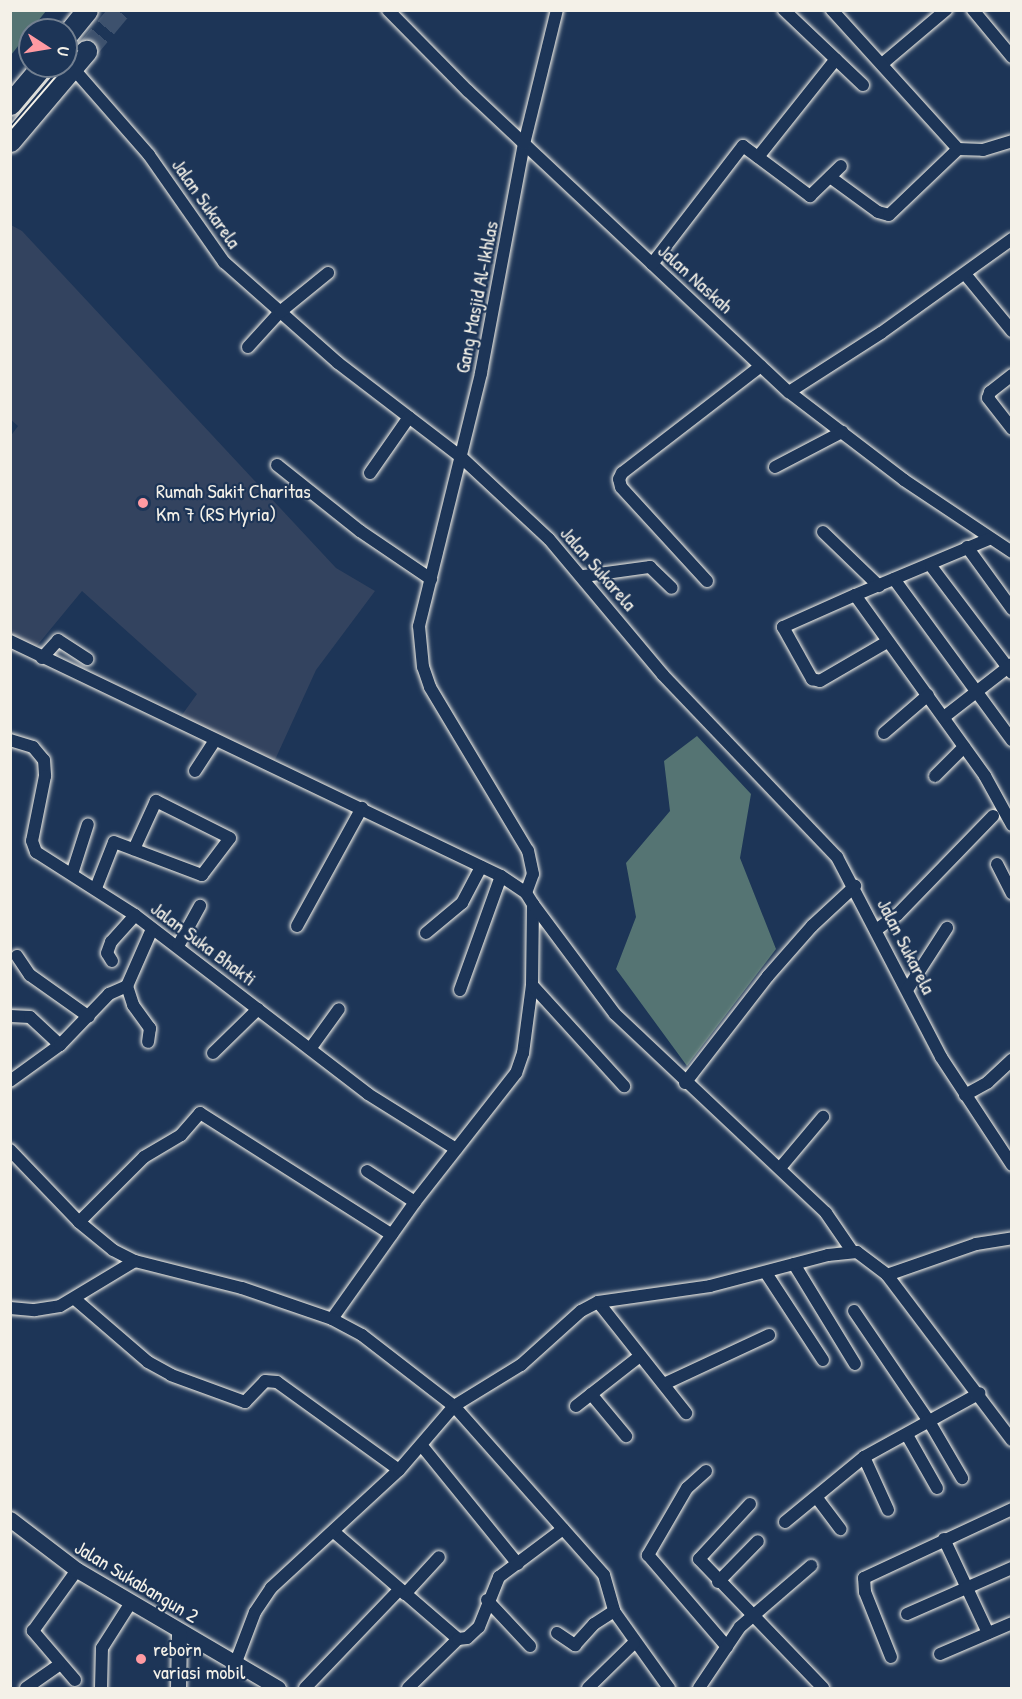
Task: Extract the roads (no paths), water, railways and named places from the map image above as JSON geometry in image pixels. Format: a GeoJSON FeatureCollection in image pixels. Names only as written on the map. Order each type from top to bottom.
{"type":"FeatureCollection","features":[{"type":"Feature","properties":{"kind":"highway"},"geometry":{"type":"LineString","coordinates":[[78,60],[86,51]]}},
{"type":"Feature","properties":{"kind":"highway"},"geometry":{"type":"LineString","coordinates":[[10,104],[32,78]]}},
{"type":"Feature","properties":{"kind":"highway"},"geometry":{"type":"LineString","coordinates":[[10,141],[63,78]]}},
{"type":"Feature","properties":{"kind":"street","name":"Jalan Naskah"},"geometry":{"type":"LineString","coordinates":[[388,10],[524,144],[789,392],[989,539],[1008,546]]}},
{"type":"Feature","properties":{"kind":"street","name":"Gang Masjid Al-Ikhlas"},"geometry":{"type":"LineString","coordinates":[[332,1318],[414,1202],[516,1073],[523,1053],[531,985],[530,898],[533,873],[528,851],[468,754],[423,668],[418,626],[491,327],[524,144],[557,10]]}},
{"type":"Feature","properties":{"kind":"street"},"geometry":{"type":"LineString","coordinates":[[784,10],[863,85]]}},
{"type":"Feature","properties":{"kind":"street"},"geometry":{"type":"LineString","coordinates":[[832,10],[958,149],[983,150],[1011,141]]}},
{"type":"Feature","properties":{"kind":"street"},"geometry":{"type":"LineString","coordinates":[[882,64],[946,10]]}},
{"type":"Feature","properties":{"kind":"street"},"geometry":{"type":"LineString","coordinates":[[973,10],[1011,57]]}},
{"type":"Feature","properties":{"kind":"street"},"geometry":{"type":"LineString","coordinates":[[758,157],[836,59]]}},
{"type":"Feature","properties":{"kind":"street","name":"Jalan Sukarela"},"geometry":{"type":"LineString","coordinates":[[78,74],[149,155],[224,262],[338,363],[461,457],[584,576],[663,675],[828,847],[855,886],[876,930],[965,1095],[1011,1165]]}},
{"type":"Feature","properties":{"kind":"street"},"geometry":{"type":"LineString","coordinates":[[652,264],[742,147],[808,196],[841,166]]}},
{"type":"Feature","properties":{"kind":"street"},"geometry":{"type":"LineString","coordinates":[[830,177],[878,212],[889,215],[958,149]]}},
{"type":"Feature","properties":{"kind":"street"},"geometry":{"type":"LineString","coordinates":[[789,392],[965,274],[1011,239]]}},
{"type":"Feature","properties":{"kind":"street"},"geometry":{"type":"LineString","coordinates":[[248,347],[280,312],[328,273]]}},
{"type":"Feature","properties":{"kind":"street"},"geometry":{"type":"LineString","coordinates":[[965,274],[1011,331]]}},
{"type":"Feature","properties":{"kind":"street"},"geometry":{"type":"LineString","coordinates":[[707,581],[621,487],[619,479],[622,473],[761,366]]}},
{"type":"Feature","properties":{"kind":"street"},"geometry":{"type":"LineString","coordinates":[[1011,375],[988,395],[1011,429]]}},
{"type":"Feature","properties":{"kind":"street"},"geometry":{"type":"LineString","coordinates":[[370,473],[409,417]]}},
{"type":"Feature","properties":{"kind":"street"},"geometry":{"type":"LineString","coordinates":[[775,467],[842,432]]}},
{"type":"Feature","properties":{"kind":"street"},"geometry":{"type":"LineString","coordinates":[[277,465],[360,531],[431,579]]}},
{"type":"Feature","properties":{"kind":"street"},"geometry":{"type":"LineString","coordinates":[[823,532],[879,586]]}},
{"type":"Feature","properties":{"kind":"street"},"geometry":{"type":"LineString","coordinates":[[887,642],[820,681],[812,679],[783,627],[894,579],[931,566],[989,539]]}},
{"type":"Feature","properties":{"kind":"street"},"geometry":{"type":"LineString","coordinates":[[967,548],[1011,609]]}},
{"type":"Feature","properties":{"kind":"street"},"geometry":{"type":"LineString","coordinates":[[931,566],[1010,668],[976,691],[944,717]]}},
{"type":"Feature","properties":{"kind":"street"},"geometry":{"type":"LineString","coordinates":[[584,576],[650,567],[672,588]]}},
{"type":"Feature","properties":{"kind":"street"},"geometry":{"type":"LineString","coordinates":[[894,579],[1011,740]]}},
{"type":"Feature","properties":{"kind":"street"},"geometry":{"type":"LineString","coordinates":[[855,596],[944,717],[1011,825]]}},
{"type":"Feature","properties":{"kind":"street"},"geometry":{"type":"LineString","coordinates":[[42,658],[58,640],[87,659]]}},
{"type":"Feature","properties":{"kind":"street"},"geometry":{"type":"LineString","coordinates":[[10,641],[501,876],[530,898],[615,1014],[685,1083],[780,1168],[834,1221],[852,1251]]}},
{"type":"Feature","properties":{"kind":"street"},"geometry":{"type":"LineString","coordinates":[[884,733],[928,695]]}},
{"type":"Feature","properties":{"kind":"street","name":"Jalan Suka Bhakti"},"geometry":{"type":"LineString","coordinates":[[10,740],[33,747],[44,760],[33,848],[135,915],[368,1094],[456,1149]]}},
{"type":"Feature","properties":{"kind":"street"},"geometry":{"type":"LineString","coordinates":[[195,771],[214,740]]}},
{"type":"Feature","properties":{"kind":"street"},"geometry":{"type":"LineString","coordinates":[[935,776],[964,747]]}},
{"type":"Feature","properties":{"kind":"street"},"geometry":{"type":"LineString","coordinates":[[96,888],[114,842],[202,875],[230,838],[156,801],[134,849]]}},
{"type":"Feature","properties":{"kind":"street"},"geometry":{"type":"LineString","coordinates":[[297,926],[362,808]]}},
{"type":"Feature","properties":{"kind":"street"},"geometry":{"type":"LineString","coordinates":[[876,930],[897,915],[993,816]]}},
{"type":"Feature","properties":{"kind":"street"},"geometry":{"type":"LineString","coordinates":[[72,874],[88,824]]}},
{"type":"Feature","properties":{"kind":"street"},"geometry":{"type":"LineString","coordinates":[[997,864],[1011,892]]}},
{"type":"Feature","properties":{"kind":"street"},"geometry":{"type":"LineString","coordinates":[[426,933],[462,903],[482,867]]}},
{"type":"Feature","properties":{"kind":"street"},"geometry":{"type":"LineString","coordinates":[[460,990],[501,876]]}},
{"type":"Feature","properties":{"kind":"street"},"geometry":{"type":"LineString","coordinates":[[685,1083],[768,976],[812,926],[855,886]]}},
{"type":"Feature","properties":{"kind":"street"},"geometry":{"type":"LineString","coordinates":[[177,946],[200,906]]}},
{"type":"Feature","properties":{"kind":"street"},"geometry":{"type":"LineString","coordinates":[[112,961],[107,953],[111,942],[135,915]]}},
{"type":"Feature","properties":{"kind":"street"},"geometry":{"type":"LineString","coordinates":[[908,990],[947,928]]}},
{"type":"Feature","properties":{"kind":"street"},"geometry":{"type":"LineString","coordinates":[[148,1042],[150,1028],[133,1005],[127,986],[152,929]]}},
{"type":"Feature","properties":{"kind":"street"},"geometry":{"type":"LineString","coordinates":[[17,956],[30,975],[89,1017]]}},
{"type":"Feature","properties":{"kind":"street"},"geometry":{"type":"LineString","coordinates":[[531,985],[624,1086]]}},
{"type":"Feature","properties":{"kind":"street"},"geometry":{"type":"LineString","coordinates":[[10,1081],[60,1045],[109,994],[127,986]]}},
{"type":"Feature","properties":{"kind":"street"},"geometry":{"type":"LineString","coordinates":[[213,1053],[258,1009]]}},
{"type":"Feature","properties":{"kind":"street"},"geometry":{"type":"LineString","coordinates":[[310,1049],[339,1009]]}},
{"type":"Feature","properties":{"kind":"street"},"geometry":{"type":"LineString","coordinates":[[10,1016],[30,1017],[60,1045]]}},
{"type":"Feature","properties":{"kind":"street"},"geometry":{"type":"LineString","coordinates":[[965,1095],[988,1082],[1011,1060]]}},
{"type":"Feature","properties":{"kind":"street"},"geometry":{"type":"LineString","coordinates":[[79,1222],[144,1157],[181,1136],[200,1113],[392,1235]]}},
{"type":"Feature","properties":{"kind":"street"},"geometry":{"type":"LineString","coordinates":[[780,1168],[823,1117]]}},
{"type":"Feature","properties":{"kind":"street"},"geometry":{"type":"LineString","coordinates":[[10,1150],[103,1244],[135,1261],[242,1288],[332,1318],[362,1335],[454,1406],[604,1575],[614,1611],[634,1643],[669,1689]]}},
{"type":"Feature","properties":{"kind":"street"},"geometry":{"type":"LineString","coordinates":[[367,1171],[414,1202]]}},
{"type":"Feature","properties":{"kind":"street"},"geometry":{"type":"LineString","coordinates":[[887,1275],[976,1244],[1011,1238]]}},
{"type":"Feature","properties":{"kind":"street"},"geometry":{"type":"LineString","coordinates":[[236,1662],[255,1612],[271,1588],[399,1470],[422,1446],[454,1406],[521,1365],[581,1311],[598,1302],[710,1286],[852,1251],[863,1255],[887,1275],[980,1393],[1011,1440]]}},
{"type":"Feature","properties":{"kind":"street"},"geometry":{"type":"LineString","coordinates":[[10,1308],[44,1310],[76,1300],[135,1261]]}},
{"type":"Feature","properties":{"kind":"street"},"geometry":{"type":"LineString","coordinates":[[794,1264],[855,1364]]}},
{"type":"Feature","properties":{"kind":"street"},"geometry":{"type":"LineString","coordinates":[[766,1273],[823,1360]]}},
{"type":"Feature","properties":{"kind":"street"},"geometry":{"type":"LineString","coordinates":[[76,1300],[148,1362],[171,1375],[245,1402],[265,1381],[277,1382],[399,1470]]}},
{"type":"Feature","properties":{"kind":"street"},"geometry":{"type":"LineString","coordinates":[[598,1302],[686,1413]]}},
{"type":"Feature","properties":{"kind":"street"},"geometry":{"type":"LineString","coordinates":[[854,1311],[930,1423],[962,1478]]}},
{"type":"Feature","properties":{"kind":"street"},"geometry":{"type":"LineString","coordinates":[[664,1384],[770,1335]]}},
{"type":"Feature","properties":{"kind":"street"},"geometry":{"type":"LineString","coordinates":[[576,1406],[640,1356]]}},
{"type":"Feature","properties":{"kind":"street"},"geometry":{"type":"LineString","coordinates":[[785,1522],[864,1457],[930,1423],[980,1393]]}},
{"type":"Feature","properties":{"kind":"street"},"geometry":{"type":"LineString","coordinates":[[591,1394],[626,1436]]}},
{"type":"Feature","properties":{"kind":"street"},"geometry":{"type":"LineString","coordinates":[[907,1435],[937,1488]]}},
{"type":"Feature","properties":{"kind":"street"},"geometry":{"type":"LineString","coordinates":[[422,1446],[518,1564]]}},
{"type":"Feature","properties":{"kind":"street"},"geometry":{"type":"LineString","coordinates":[[864,1457],[888,1510]]}},
{"type":"Feature","properties":{"kind":"street"},"geometry":{"type":"LineString","coordinates":[[706,1471],[687,1488],[648,1555],[727,1647]]}},
{"type":"Feature","properties":{"kind":"street"},"geometry":{"type":"LineString","coordinates":[[817,1498],[840,1529]]}},
{"type":"Feature","properties":{"kind":"street"},"geometry":{"type":"LineString","coordinates":[[750,1504],[698,1557],[718,1582],[823,1689]]}},
{"type":"Feature","properties":{"kind":"street"},"geometry":{"type":"LineString","coordinates":[[891,1657],[865,1592],[864,1578],[1011,1509]]}},
{"type":"Feature","properties":{"kind":"street","name":"Jalan Sukabangun 2"},"geometry":{"type":"LineString","coordinates":[[13,1525],[76,1570],[130,1604],[179,1634],[236,1662],[278,1689]]}},
{"type":"Feature","properties":{"kind":"street"},"geometry":{"type":"LineString","coordinates":[[408,1689],[458,1639],[467,1638],[479,1627],[499,1577],[563,1529]]}},
{"type":"Feature","properties":{"kind":"street"},"geometry":{"type":"LineString","coordinates":[[334,1532],[458,1639]]}},
{"type":"Feature","properties":{"kind":"street"},"geometry":{"type":"LineString","coordinates":[[944,1539],[988,1633]]}},
{"type":"Feature","properties":{"kind":"street"},"geometry":{"type":"LineString","coordinates":[[718,1582],[758,1541]]}},
{"type":"Feature","properties":{"kind":"street"},"geometry":{"type":"LineString","coordinates":[[305,1689],[439,1557]]}},
{"type":"Feature","properties":{"kind":"street"},"geometry":{"type":"LineString","coordinates":[[699,1689],[727,1647],[753,1616],[811,1566]]}},
{"type":"Feature","properties":{"kind":"street"},"geometry":{"type":"LineString","coordinates":[[907,1614],[969,1589],[1011,1568]]}},
{"type":"Feature","properties":{"kind":"street"},"geometry":{"type":"LineString","coordinates":[[75,1680],[59,1665],[34,1630],[76,1570]]}},
{"type":"Feature","properties":{"kind":"street"},"geometry":{"type":"LineString","coordinates":[[488,1600],[530,1646]]}},
{"type":"Feature","properties":{"kind":"street"},"geometry":{"type":"LineString","coordinates":[[101,1689],[102,1648],[130,1604]]}},
{"type":"Feature","properties":{"kind":"street"},"geometry":{"type":"LineString","coordinates":[[557,1633],[575,1645],[614,1611]]}},
{"type":"Feature","properties":{"kind":"street"},"geometry":{"type":"LineString","coordinates":[[940,1654],[1011,1623]]}},
{"type":"Feature","properties":{"kind":"street"},"geometry":{"type":"LineString","coordinates":[[177,1689],[179,1634]]}},
{"type":"Feature","properties":{"kind":"street"},"geometry":{"type":"LineString","coordinates":[[588,1689],[634,1643]]}},
{"type":"Feature","properties":{"kind":"street"},"geometry":{"type":"LineString","coordinates":[[26,1689],[59,1665]]}},
{"type":"Feature","properties":{"kind":"tunnel"},"geometry":{"type":"LineString","coordinates":[[86,51],[120,10]]}},
{"type":"Feature","properties":{"kind":"tram line"},"geometry":{"type":"LineString","coordinates":[[10,130],[55,78]]}},
{"type":"Feature","properties":{"kind":"place","name":"Rumah Sakit Charitas Km 7 (RS Myria)"},"geometry":{"type":"Point","coordinates":[143,503]}},
{"type":"Feature","properties":{"kind":"place","name":"reborn variasi mobil"},"geometry":{"type":"Point","coordinates":[141,1659]}}]}
